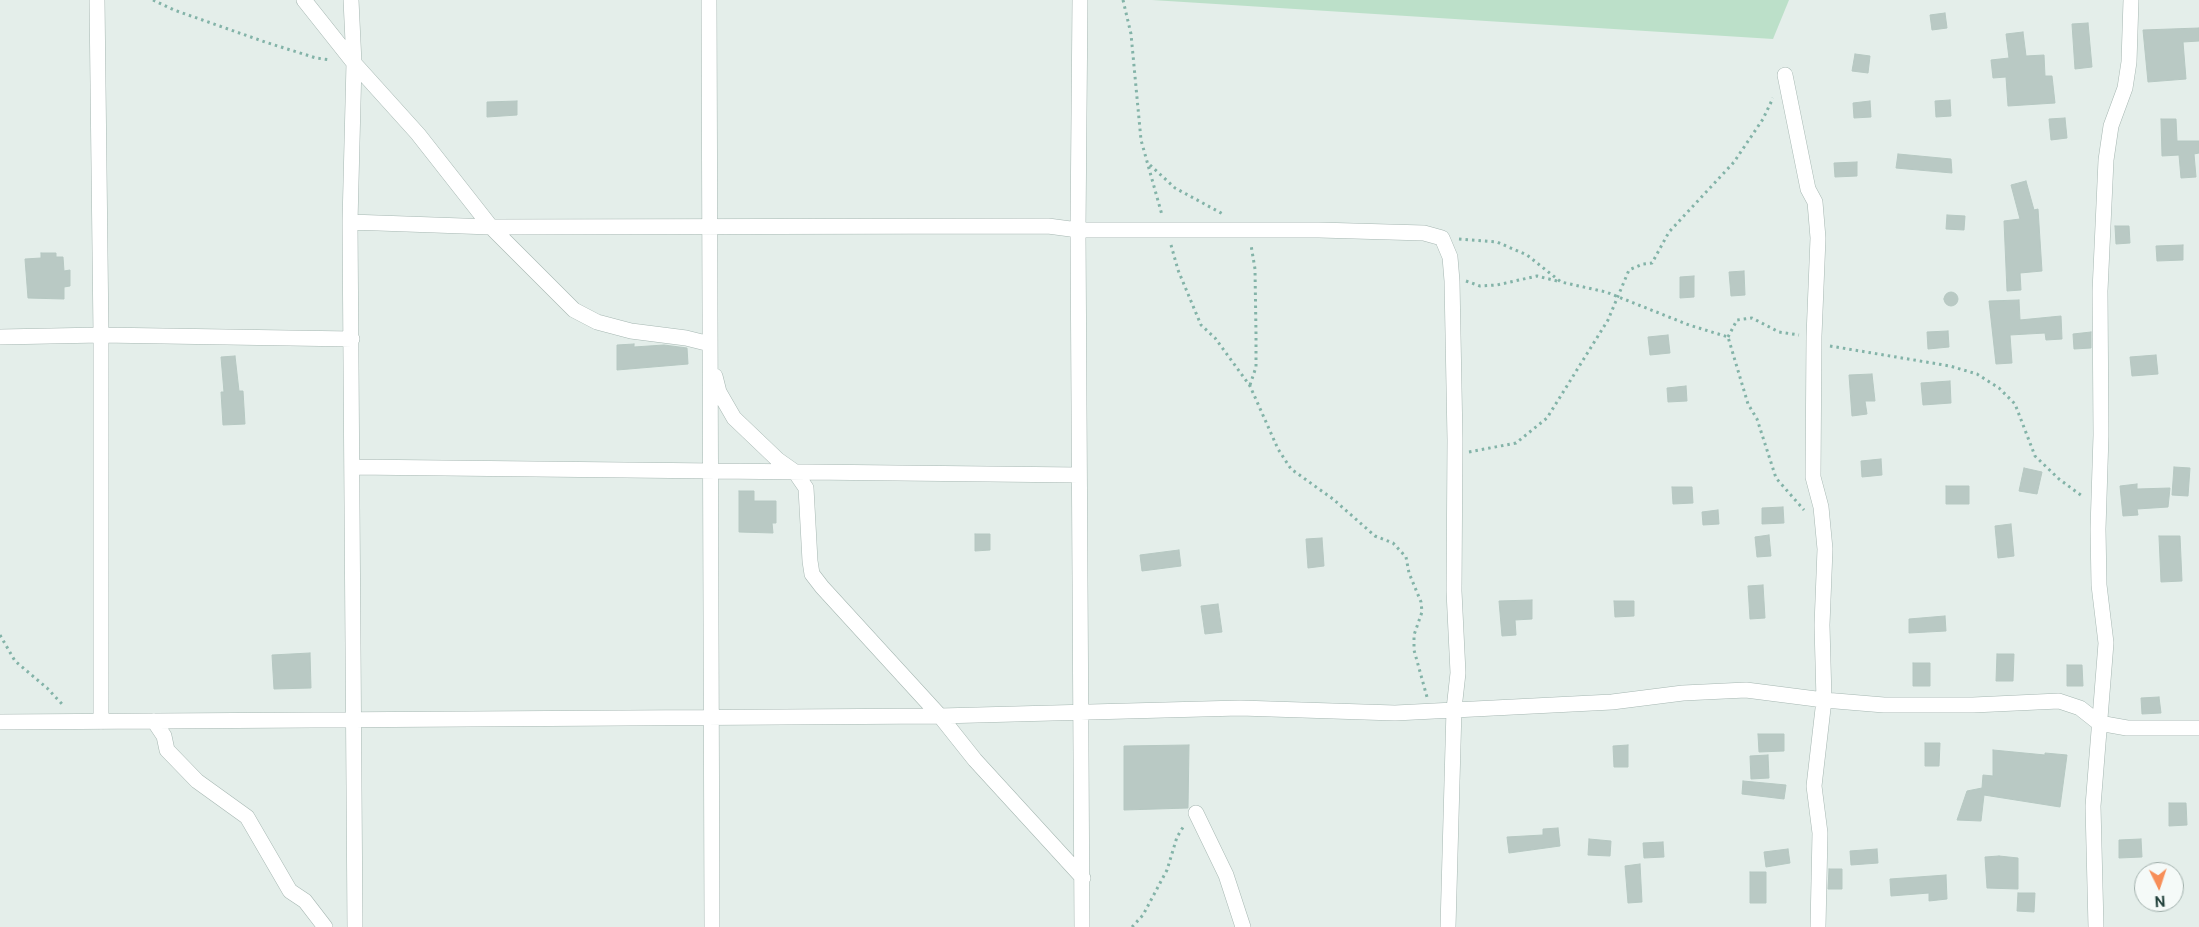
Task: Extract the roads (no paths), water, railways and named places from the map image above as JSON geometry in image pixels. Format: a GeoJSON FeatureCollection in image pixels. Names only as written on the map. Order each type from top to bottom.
{"type":"FeatureCollection","features":[{"type":"Feature","properties":{"kind":"street"},"geometry":{"type":"LineString","coordinates":[[97,0],[101,335],[101,722]]}},
{"type":"Feature","properties":{"kind":"street"},"geometry":{"type":"LineString","coordinates":[[304,0],[354,63],[418,134],[491,227],[574,310],[597,322],[631,331],[686,338],[710,344]]}},
{"type":"Feature","properties":{"kind":"street"},"geometry":{"type":"LineString","coordinates":[[351,0],[354,63],[350,222],[355,927]]}},
{"type":"Feature","properties":{"kind":"street"},"geometry":{"type":"LineString","coordinates":[[709,0],[712,927]]}},
{"type":"Feature","properties":{"kind":"street"},"geometry":{"type":"LineString","coordinates":[[1080,0],[1078,230],[1082,927]]}},
{"type":"Feature","properties":{"kind":"street"},"geometry":{"type":"LineString","coordinates":[[2096,927],[2093,806],[2106,643],[2099,585],[2100,291],[2106,160],[2111,126],[2125,88],[2129,62],[2131,0]]}},
{"type":"Feature","properties":{"kind":"street"},"geometry":{"type":"LineString","coordinates":[[1785,74],[1808,189],[1814,202],[1818,238],[1814,336],[1813,477],[1821,507],[1825,549],[1822,625],[1824,700],[1814,786],[1820,833],[1818,927]]}},
{"type":"Feature","properties":{"kind":"street"},"geometry":{"type":"LineString","coordinates":[[350,222],[491,227],[1048,226],[1078,230],[1424,233],[1442,238],[1447,247],[1451,275],[1455,458],[1454,591],[1458,673],[1454,709],[1448,927]]}},
{"type":"Feature","properties":{"kind":"street"},"geometry":{"type":"LineString","coordinates":[[0,337],[101,335],[352,339]]}},
{"type":"Feature","properties":{"kind":"street"},"geometry":{"type":"LineString","coordinates":[[711,360],[719,392],[734,418],[778,460],[796,472],[806,488],[812,574],[822,588],[940,716],[975,760],[1083,878]]}},
{"type":"Feature","properties":{"kind":"street"},"geometry":{"type":"LineString","coordinates":[[353,467],[710,473],[1079,475]]}},
{"type":"Feature","properties":{"kind":"street"},"geometry":{"type":"LineString","coordinates":[[0,722],[940,716],[1240,708],[1395,713],[1612,702],[1683,693],[1746,690],[1824,700],[1884,705],[1973,705],[2059,701],[2080,708],[2099,723],[2127,728],[2199,728]]}},
{"type":"Feature","properties":{"kind":"street"},"geometry":{"type":"LineString","coordinates":[[154,722],[164,736],[167,750],[197,781],[247,817],[290,891],[304,901],[325,927]]}},
{"type":"Feature","properties":{"kind":"street"},"geometry":{"type":"LineString","coordinates":[[1196,812],[1226,876],[1243,927]]}}]}
